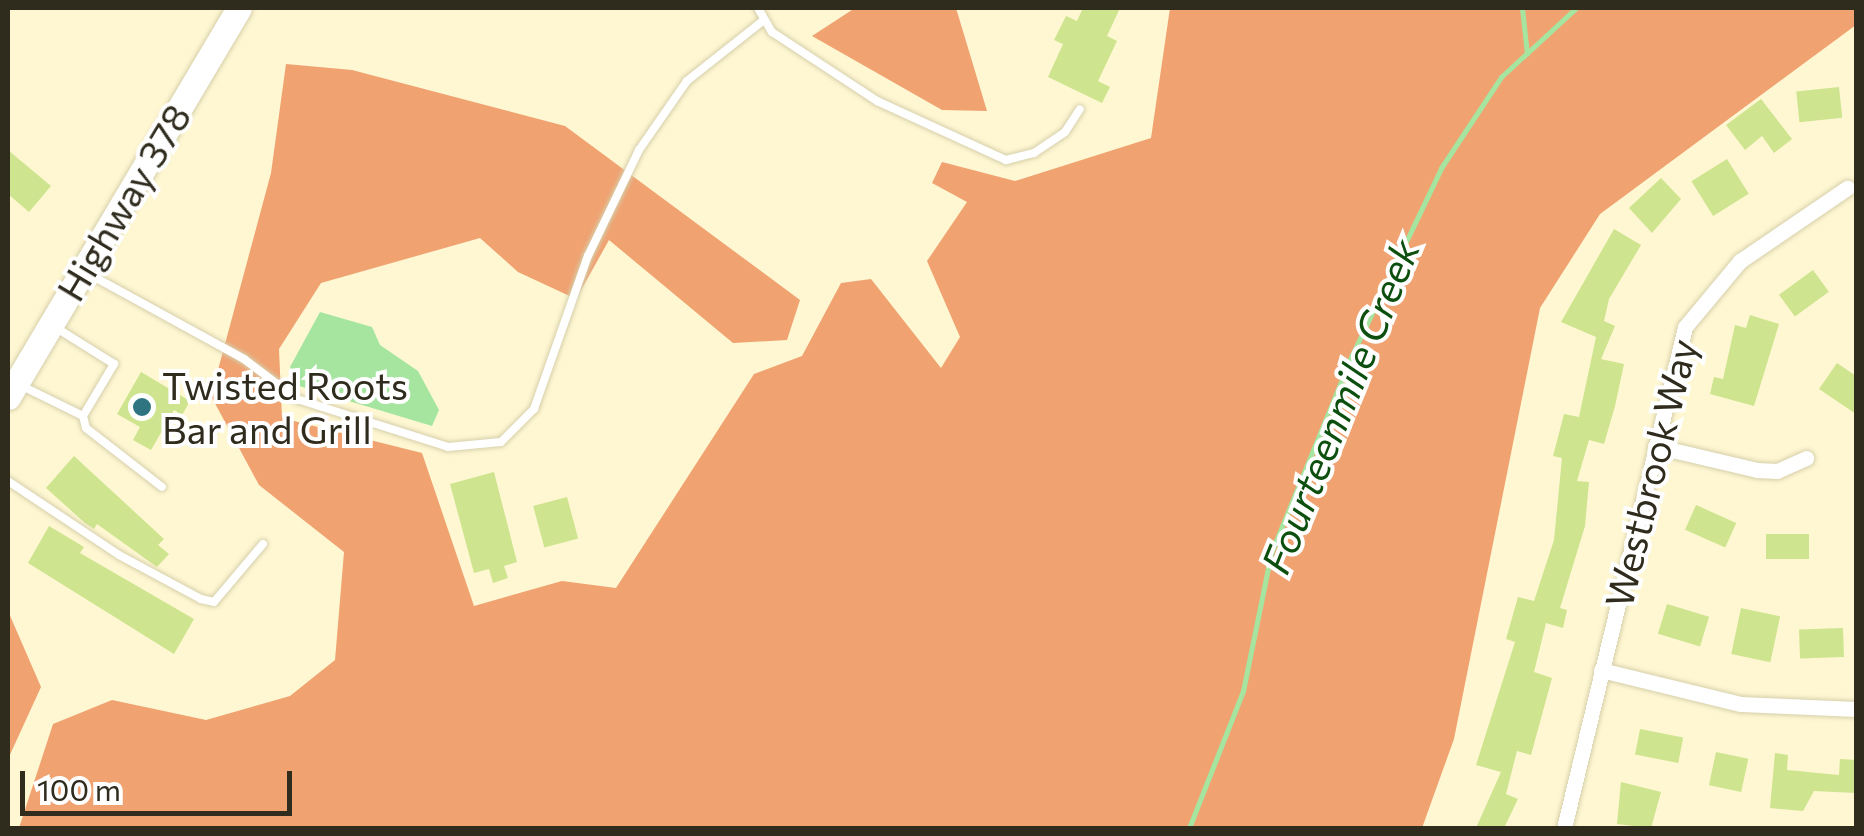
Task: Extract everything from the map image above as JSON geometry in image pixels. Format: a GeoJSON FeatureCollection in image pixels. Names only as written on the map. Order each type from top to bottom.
{"type":"FeatureCollection","features":[{"type":"Feature","properties":{"kind":"main road","name":"Highway 378"},"geometry":{"type":"LineString","coordinates":[[12,390],[239,8]]}},
{"type":"Feature","properties":{"kind":"street","name":"Westbrook Way"},"geometry":{"type":"LineString","coordinates":[[1564,828],[1678,348],[1695,308],[1740,261],[1846,188]]}},
{"type":"Feature","properties":{"kind":"street"},"geometry":{"type":"LineString","coordinates":[[1655,446],[1757,470],[1777,471],[1806,458]]}},
{"type":"Feature","properties":{"kind":"street"},"geometry":{"type":"LineString","coordinates":[[1601,670],[1741,704],[1856,708]]}},
{"type":"Feature","properties":{"kind":"lane"},"geometry":{"type":"LineString","coordinates":[[758,8],[772,32],[876,101],[1006,160],[1034,153],[1065,132],[1080,110]]}},
{"type":"Feature","properties":{"kind":"lane"},"geometry":{"type":"LineString","coordinates":[[83,270],[244,359],[296,399],[448,447],[502,442],[534,410],[588,256],[639,150],[686,82],[764,20]]}},
{"type":"Feature","properties":{"kind":"lane"},"geometry":{"type":"LineString","coordinates":[[50,324],[114,364],[83,416],[86,428],[162,488]]}},
{"type":"Feature","properties":{"kind":"lane"},"geometry":{"type":"LineString","coordinates":[[12,390],[83,416]]}},
{"type":"Feature","properties":{"kind":"lane"},"geometry":{"type":"LineString","coordinates":[[8,481],[201,600],[214,602],[263,544]]}},
{"type":"Feature","properties":{"kind":"shaded area"},"geometry":{"type":"Polygon","coordinates":[[[855,8],[956,8],[987,111],[942,110],[812,36],[855,8]]]}},
{"type":"Feature","properties":{"kind":"shaded area"},"geometry":{"type":"Polygon","coordinates":[[[1170,8],[1856,8],[1856,25],[1600,214],[1540,308],[1454,739],[1422,828],[19,828],[53,724],[112,700],[206,720],[290,696],[335,660],[344,552],[259,485],[211,396],[271,173],[286,64],[352,70],[565,126],[800,300],[787,340],[733,343],[609,240],[576,299],[518,272],[480,238],[321,283],[279,349],[282,418],[422,453],[474,606],[562,581],[616,588],[754,374],[802,356],[841,283],[871,279],[941,368],[960,337],[927,261],[967,202],[932,183],[942,162],[1015,181],[1151,138],[1170,8]]]}},
{"type":"Feature","properties":{"kind":"shaded area"},"geometry":{"type":"Polygon","coordinates":[[[320,312],[372,327],[380,345],[418,371],[439,410],[432,426],[299,386],[290,367],[320,312]]]}},
{"type":"Feature","properties":{"kind":"shaded area"},"geometry":{"type":"Polygon","coordinates":[[[8,611],[41,687],[8,759],[8,611]]]}},
{"type":"Feature","properties":{"kind":"building"},"geometry":{"type":"Polygon","coordinates":[[[1083,8],[1120,8],[1107,36],[1117,41],[1098,81],[1110,87],[1102,103],[1048,77],[1063,44],[1054,40],[1066,16],[1077,21],[1083,8]]]}},
{"type":"Feature","properties":{"kind":"building"},"geometry":{"type":"Polygon","coordinates":[[[1839,87],[1842,118],[1799,122],[1796,91],[1839,87]]]}},
{"type":"Feature","properties":{"kind":"building"},"geometry":{"type":"Polygon","coordinates":[[[1761,99],[1792,139],[1774,153],[1762,136],[1745,150],[1726,125],[1761,99]]]}},
{"type":"Feature","properties":{"kind":"building"},"geometry":{"type":"Polygon","coordinates":[[[8,150],[51,186],[29,212],[8,194],[8,150]]]}},
{"type":"Feature","properties":{"kind":"building"},"geometry":{"type":"Polygon","coordinates":[[[1727,159],[1749,194],[1713,216],[1691,181],[1727,159]]]}},
{"type":"Feature","properties":{"kind":"building"},"geometry":{"type":"Polygon","coordinates":[[[1661,178],[1681,199],[1652,233],[1629,208],[1661,178]]]}},
{"type":"Feature","properties":{"kind":"building"},"geometry":{"type":"Polygon","coordinates":[[[1614,229],[1641,245],[1609,299],[1604,321],[1615,326],[1601,359],[1624,364],[1615,406],[1604,444],[1589,440],[1577,481],[1589,482],[1585,526],[1560,608],[1567,610],[1563,628],[1546,623],[1534,672],[1552,678],[1531,755],[1517,751],[1506,794],[1518,799],[1504,828],[1476,828],[1501,772],[1476,765],[1515,642],[1506,639],[1518,597],[1534,601],[1554,540],[1562,458],[1553,456],[1564,414],[1579,417],[1596,337],[1561,322],[1614,229]]]}},
{"type":"Feature","properties":{"kind":"building"},"geometry":{"type":"Polygon","coordinates":[[[1813,270],[1829,292],[1795,317],[1779,295],[1813,270]]]}},
{"type":"Feature","properties":{"kind":"building"},"geometry":{"type":"Polygon","coordinates":[[[1750,315],[1779,324],[1754,406],[1710,394],[1714,377],[1723,379],[1735,325],[1746,328],[1750,315]]]}},
{"type":"Feature","properties":{"kind":"building"},"geometry":{"type":"Polygon","coordinates":[[[1837,363],[1856,376],[1856,414],[1819,389],[1837,363]]]}},
{"type":"Feature","properties":{"kind":"building"},"geometry":{"type":"Polygon","coordinates":[[[141,372],[190,401],[182,415],[174,410],[151,450],[133,440],[140,427],[117,414],[141,372]]]}},
{"type":"Feature","properties":{"kind":"building"},"geometry":{"type":"Polygon","coordinates":[[[74,456],[164,539],[158,545],[169,554],[157,567],[97,524],[94,529],[85,523],[46,488],[74,456]]]}},
{"type":"Feature","properties":{"kind":"building"},"geometry":{"type":"Polygon","coordinates":[[[494,472],[517,562],[504,566],[508,578],[493,583],[489,569],[474,573],[450,484],[494,472]]]}},
{"type":"Feature","properties":{"kind":"building"},"geometry":{"type":"Polygon","coordinates":[[[567,497],[578,539],[544,548],[533,506],[567,497]]]}},
{"type":"Feature","properties":{"kind":"building"},"geometry":{"type":"Polygon","coordinates":[[[1696,505],[1736,523],[1725,548],[1685,530],[1696,505]]]}},
{"type":"Feature","properties":{"kind":"building"},"geometry":{"type":"Polygon","coordinates":[[[49,526],[84,547],[80,553],[194,619],[174,654],[28,563],[49,526]]]}},
{"type":"Feature","properties":{"kind":"building"},"geometry":{"type":"Polygon","coordinates":[[[1766,534],[1809,534],[1809,559],[1766,559],[1766,534]]]}},
{"type":"Feature","properties":{"kind":"building"},"geometry":{"type":"Polygon","coordinates":[[[1667,604],[1709,617],[1700,647],[1658,634],[1667,604]]]}},
{"type":"Feature","properties":{"kind":"building"},"geometry":{"type":"Polygon","coordinates":[[[1741,608],[1780,616],[1770,662],[1731,654],[1741,608]]]}},
{"type":"Feature","properties":{"kind":"building"},"geometry":{"type":"Polygon","coordinates":[[[1843,628],[1844,657],[1800,659],[1799,630],[1843,628]]]}},
{"type":"Feature","properties":{"kind":"building"},"geometry":{"type":"Polygon","coordinates":[[[1640,729],[1683,737],[1678,763],[1635,755],[1640,729]]]}},
{"type":"Feature","properties":{"kind":"building"},"geometry":{"type":"Polygon","coordinates":[[[1716,752],[1748,759],[1741,792],[1709,785],[1716,752]]]}},
{"type":"Feature","properties":{"kind":"building"},"geometry":{"type":"Polygon","coordinates":[[[1775,753],[1788,755],[1787,770],[1839,775],[1840,759],[1856,760],[1856,793],[1814,791],[1803,811],[1770,808],[1775,753]]]}},
{"type":"Feature","properties":{"kind":"building"},"geometry":{"type":"Polygon","coordinates":[[[1621,782],[1661,792],[1651,828],[1617,824],[1621,782]]]}},
{"type":"Feature","properties":{"kind":"waterway","name":"Fourteenmile Creek"},"geometry":{"type":"LineString","coordinates":[[1522,8],[1527,54]]}},
{"type":"Feature","properties":{"kind":"waterway","name":"Fourteenmile Creek"},"geometry":{"type":"LineString","coordinates":[[1189,828],[1243,691],[1271,553],[1352,355],[1441,168],[1501,77],[1576,8]]}},
{"type":"Feature","properties":{"kind":"place","name":"Twisted Roots Bar and Grill"},"geometry":{"type":"Point","coordinates":[142,407]}}]}
